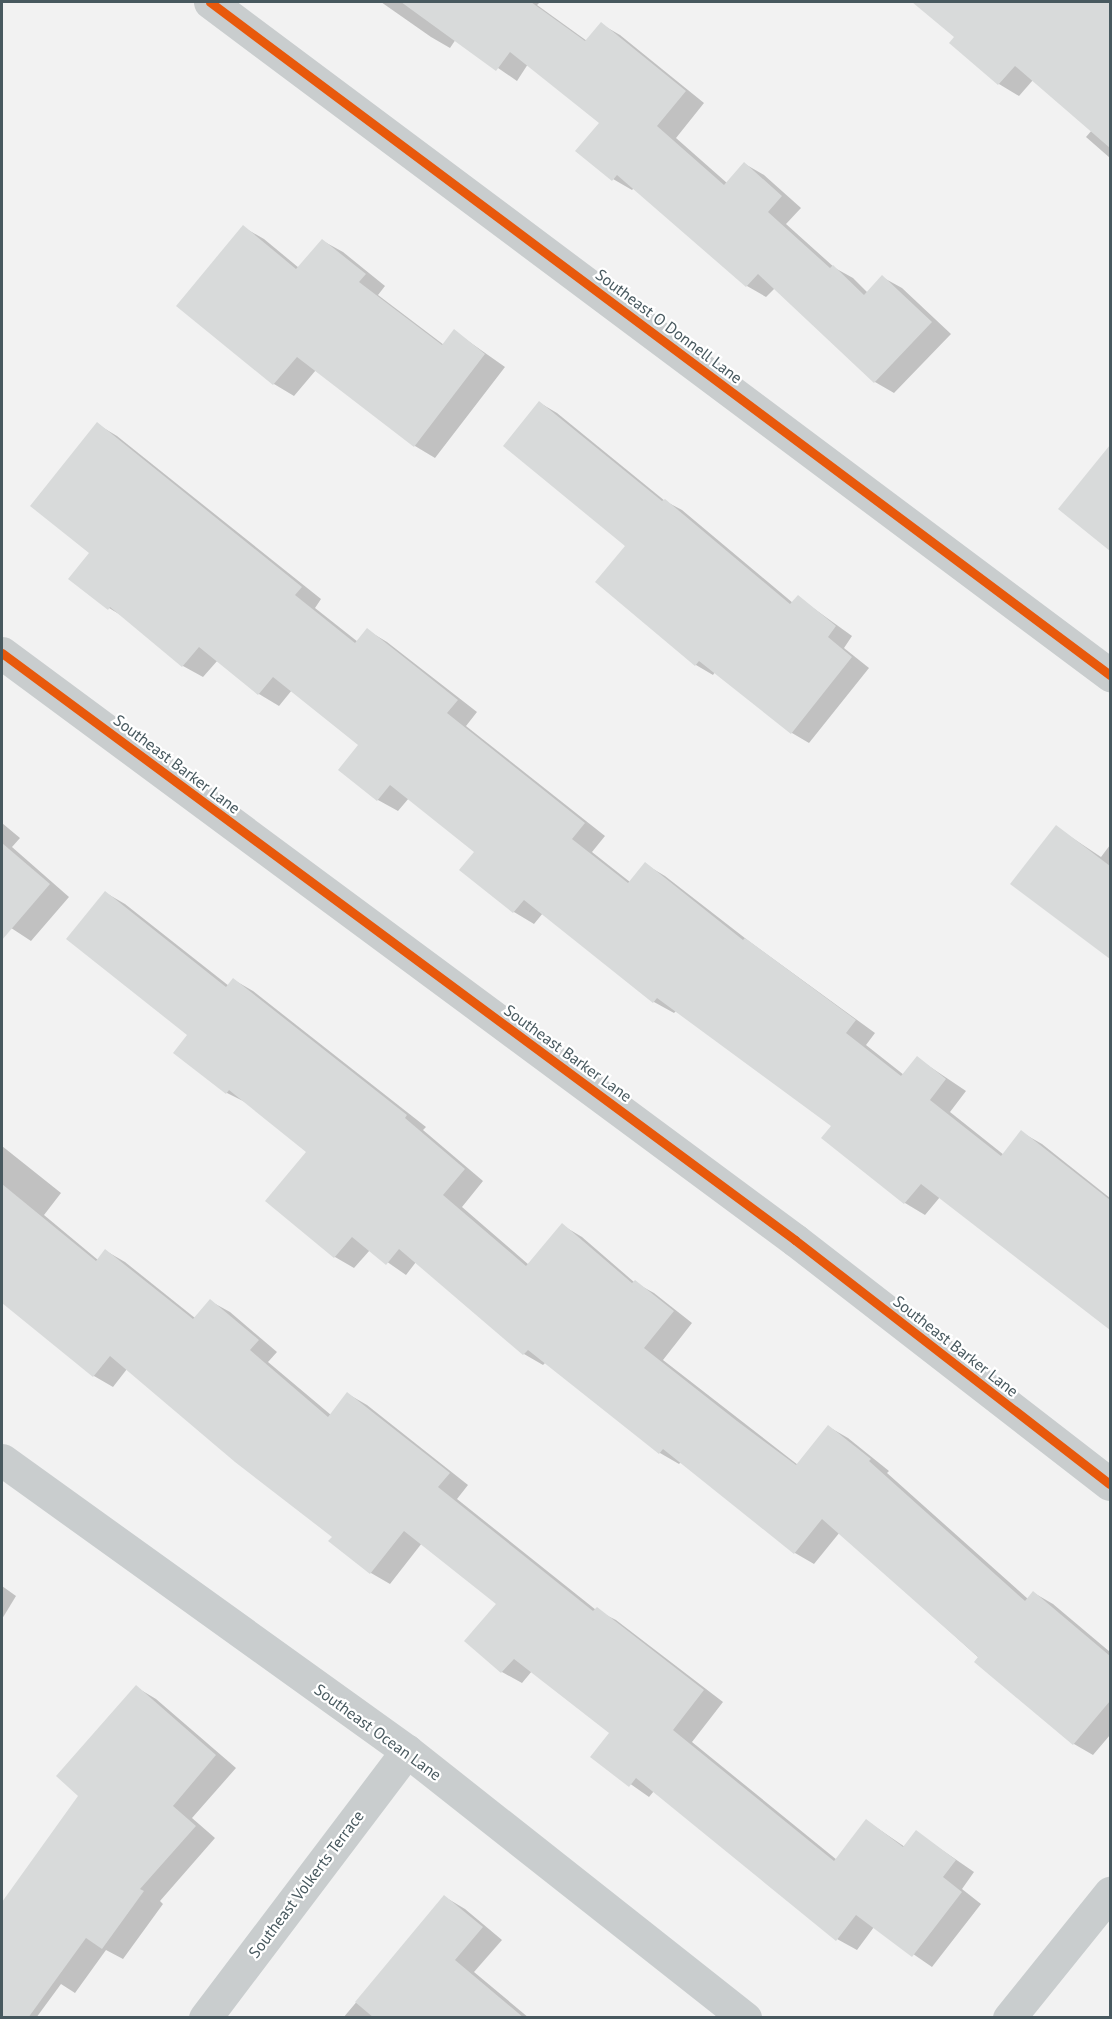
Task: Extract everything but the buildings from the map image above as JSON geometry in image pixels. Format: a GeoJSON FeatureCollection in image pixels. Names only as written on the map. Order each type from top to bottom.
{"type":"FeatureCollection","features":[{"type":"Feature","properties":{"kind":"street","name":"Southeast O Donnell Lane"},"geometry":{"type":"LineString","coordinates":[[210,2],[1110,675]]}},
{"type":"Feature","properties":{"kind":"street","name":"Southeast Barker Lane"},"geometry":{"type":"LineString","coordinates":[[2,653],[786,1233],[1110,1484]]}},
{"type":"Feature","properties":{"kind":"street","name":"Southeast Ocean Lane"},"geometry":{"type":"LineString","coordinates":[[2,1460],[407,1751],[745,2018]]}},
{"type":"Feature","properties":{"kind":"street","name":"Southeast Volkerts Terrace"},"geometry":{"type":"LineString","coordinates":[[205,2018],[407,1751]]}},
{"type":"Feature","properties":{"kind":"street"},"geometry":{"type":"LineString","coordinates":[[1009,2018],[1110,1893]]}},
{"type":"Feature","properties":{"kind":"cycle path"},"geometry":{"type":"LineString","coordinates":[[210,2],[1110,675]]}},
{"type":"Feature","properties":{"kind":"cycle path"},"geometry":{"type":"LineString","coordinates":[[2,653],[795,1240],[1110,1484]]}}]}
